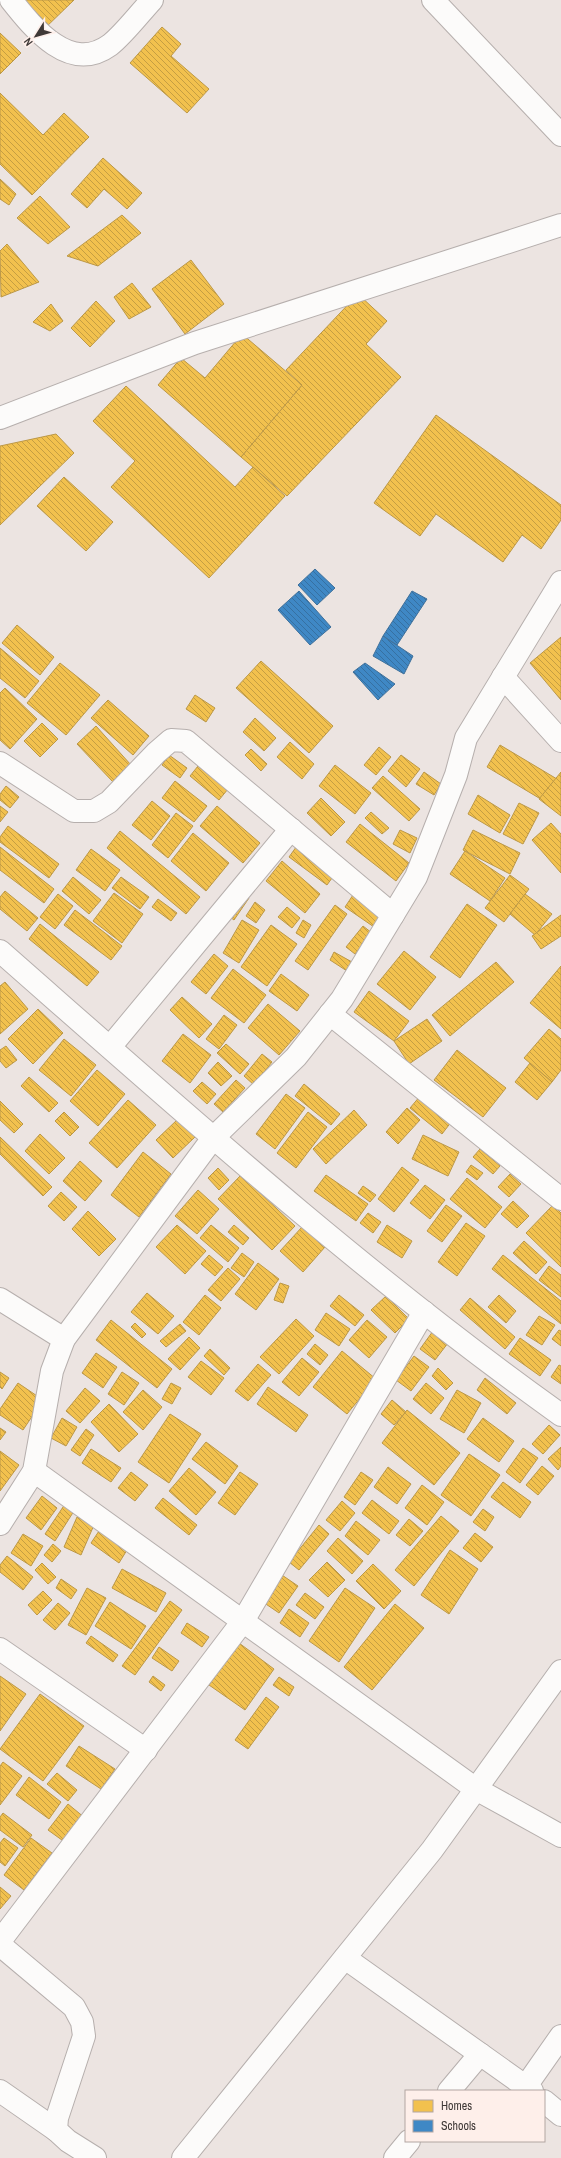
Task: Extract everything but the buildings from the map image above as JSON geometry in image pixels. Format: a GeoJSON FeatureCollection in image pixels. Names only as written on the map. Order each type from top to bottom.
{"type":"FeatureCollection","features":[{"type":"Feature","properties":{"kind":"street"},"geometry":{"type":"LineString","coordinates":[[11,0],[31,25],[58,48],[88,55],[110,45],[152,0]]}},
{"type":"Feature","properties":{"kind":"street"},"geometry":{"type":"LineString","coordinates":[[433,0],[561,135]]}},
{"type":"Feature","properties":{"kind":"street"},"geometry":{"type":"LineString","coordinates":[[0,418],[195,343],[561,225]]}},
{"type":"Feature","properties":{"kind":"street"},"geometry":{"type":"LineString","coordinates":[[0,1524],[34,1471],[52,1371],[64,1339],[213,1138],[296,1056],[342,999],[416,877],[456,775],[466,738],[561,582]]}},
{"type":"Feature","properties":{"kind":"street"},"geometry":{"type":"LineString","coordinates":[[504,677],[561,741]]}},
{"type":"Feature","properties":{"kind":"street"},"geometry":{"type":"LineString","coordinates":[[0,763],[74,812],[94,811],[109,802],[156,753],[171,740],[186,741],[393,915]]}},
{"type":"Feature","properties":{"kind":"street"},"geometry":{"type":"LineString","coordinates":[[110,1047],[291,829]]}},
{"type":"Feature","properties":{"kind":"street"},"geometry":{"type":"LineString","coordinates":[[0,951],[213,1138],[372,1271],[509,1378],[561,1415]]}},
{"type":"Feature","properties":{"kind":"street"},"geometry":{"type":"LineString","coordinates":[[330,1014],[561,1199]]}},
{"type":"Feature","properties":{"kind":"street"},"geometry":{"type":"LineString","coordinates":[[0,1299],[64,1339]]}},
{"type":"Feature","properties":{"kind":"street"},"geometry":{"type":"LineString","coordinates":[[0,1942],[243,1621],[424,1312]]}},
{"type":"Feature","properties":{"kind":"street"},"geometry":{"type":"LineString","coordinates":[[34,1471],[476,1789],[561,1836]]}},
{"type":"Feature","properties":{"kind":"street"},"geometry":{"type":"LineString","coordinates":[[0,1649],[146,1750]]}},
{"type":"Feature","properties":{"kind":"street"},"geometry":{"type":"LineString","coordinates":[[183,2158],[432,1850],[561,1672]]}},
{"type":"Feature","properties":{"kind":"street"},"geometry":{"type":"LineString","coordinates":[[0,1945],[74,2007],[82,2022],[84,2036],[57,2118],[56,2130]]}},
{"type":"Feature","properties":{"kind":"street"},"geometry":{"type":"LineString","coordinates":[[345,1958],[529,2088],[561,2036]]}},
{"type":"Feature","properties":{"kind":"street"},"geometry":{"type":"LineString","coordinates":[[450,2090],[480,2054]]}},
{"type":"Feature","properties":{"kind":"street"},"geometry":{"type":"LineString","coordinates":[[0,2091],[56,2130],[68,2141],[95,2158]]}},
{"type":"Feature","properties":{"kind":"street"},"geometry":{"type":"LineString","coordinates":[[545,2102],[561,2115]]}},
{"type":"Feature","properties":{"kind":"street"},"geometry":{"type":"LineString","coordinates":[[395,2158],[408,2142]]}}]}
